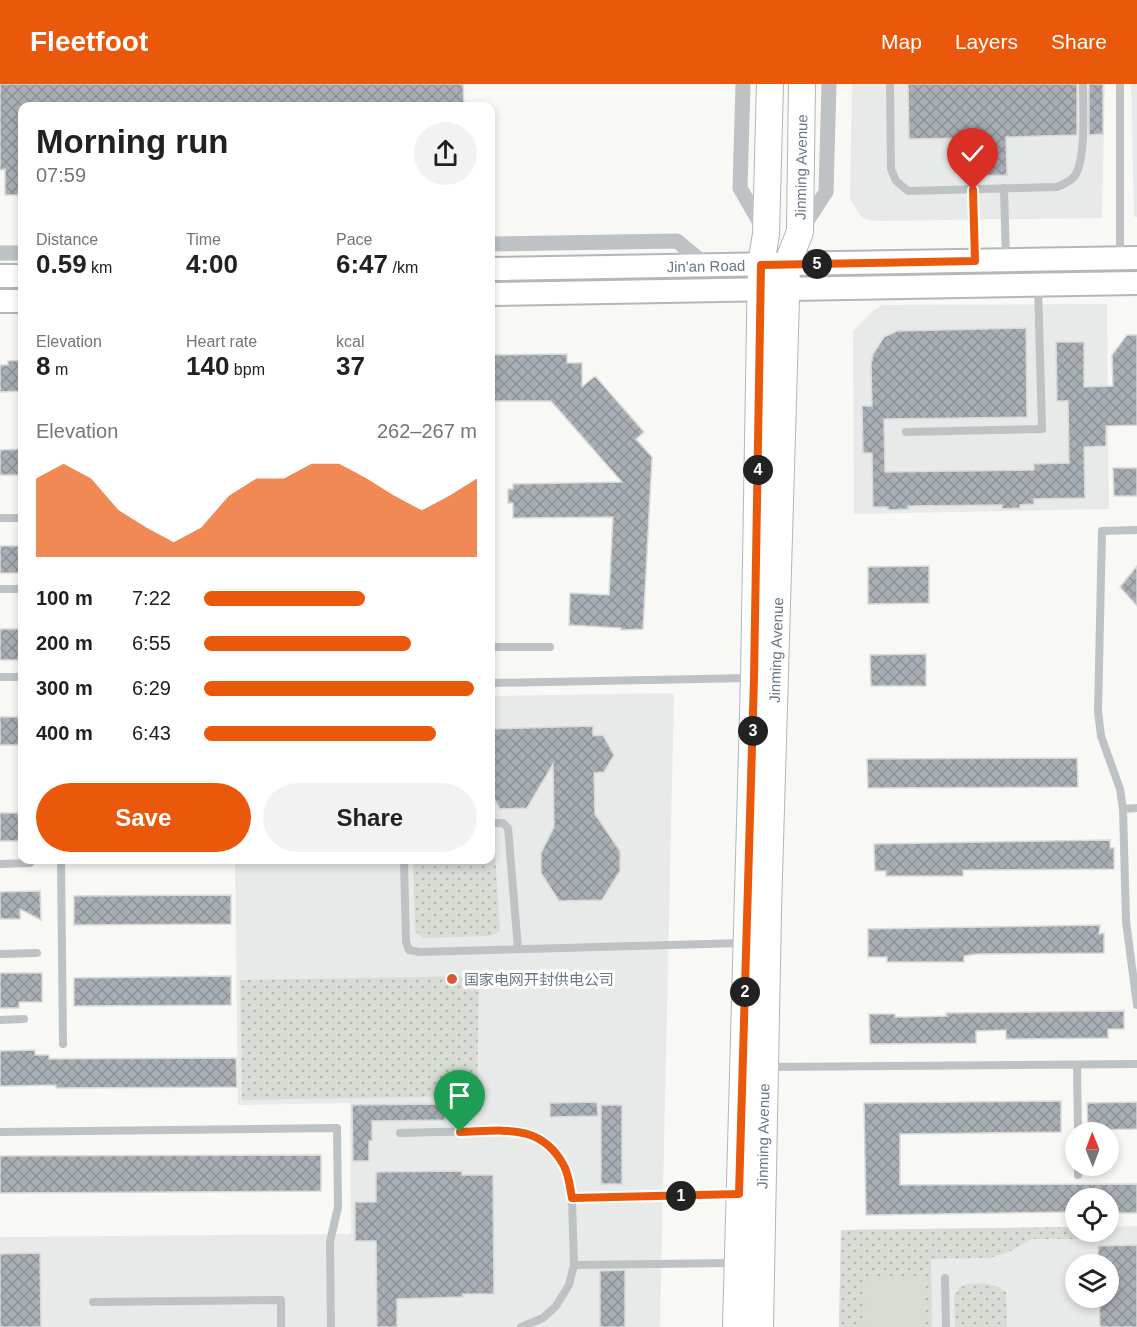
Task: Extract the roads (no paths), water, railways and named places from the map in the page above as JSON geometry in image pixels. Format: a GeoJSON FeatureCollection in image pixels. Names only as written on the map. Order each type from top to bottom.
{"type":"FeatureCollection","features":[{"type":"Feature","properties":{"kind":"main road","name":"Jinming Avenue"},"geometry":{"type":"LineString","coordinates":[[736,1327],[754,678],[761,278],[766,234],[770,84]]}},
{"type":"Feature","properties":{"kind":"main road","name":"Jinming Avenue"},"geometry":{"type":"LineString","coordinates":[[760,1327],[764,1067],[787,277],[800,232],[802,84]]}},
{"type":"Feature","properties":{"kind":"main road","name":"Jin'an Road"},"geometry":{"type":"LineString","coordinates":[[495,294],[787,277],[975,261],[1129,258]]}},
{"type":"Feature","properties":{"kind":"main road","name":"Jin'an Road"},"geometry":{"type":"LineString","coordinates":[[495,269],[707,266],[761,278]]}},
{"type":"Feature","properties":{"kind":"main road"},"geometry":{"type":"LineString","coordinates":[[0,276],[18,276]]}},
{"type":"Feature","properties":{"kind":"main road","name":"Jin'an Road"},"geometry":{"type":"LineString","coordinates":[[787,277],[1038,285],[1137,284]]}},
{"type":"Feature","properties":{"kind":"main road"},"geometry":{"type":"LineString","coordinates":[[0,301],[18,301]]}},
{"type":"Feature","properties":{"kind":"street"},"geometry":{"type":"LineString","coordinates":[[743,84],[740,188],[766,234]]}},
{"type":"Feature","properties":{"kind":"street"},"geometry":{"type":"LineString","coordinates":[[800,232],[826,192],[828,84]]}},
{"type":"Feature","properties":{"kind":"street"},"geometry":{"type":"LineString","coordinates":[[495,244],[677,241],[707,266]]}},
{"type":"Feature","properties":{"kind":"street"},"geometry":{"type":"LineString","coordinates":[[0,253],[18,253]]}},
{"type":"Feature","properties":{"kind":"lane"},"geometry":{"type":"LineString","coordinates":[[890,84],[891,169],[896,181],[908,191],[1057,187],[1067,183],[1076,175],[1082,156],[1083,84]]}},
{"type":"Feature","properties":{"kind":"lane"},"geometry":{"type":"LineString","coordinates":[[1120,84],[1129,258]]}},
{"type":"Feature","properties":{"kind":"lane"},"geometry":{"type":"LineString","coordinates":[[1004,189],[1006,261]]}},
{"type":"Feature","properties":{"kind":"lane"},"geometry":{"type":"LineString","coordinates":[[973,190],[975,261]]}},
{"type":"Feature","properties":{"kind":"lane"},"geometry":{"type":"LineString","coordinates":[[906,432],[1042,429],[1038,285]]}},
{"type":"Feature","properties":{"kind":"lane"},"geometry":{"type":"LineString","coordinates":[[0,518],[18,518]]}},
{"type":"Feature","properties":{"kind":"lane"},"geometry":{"type":"LineString","coordinates":[[1137,530],[1102,531],[1098,711],[1101,736],[1120,789],[1123,809],[1126,921],[1137,1005]]}},
{"type":"Feature","properties":{"kind":"lane"},"geometry":{"type":"LineString","coordinates":[[0,589],[18,589]]}},
{"type":"Feature","properties":{"kind":"lane"},"geometry":{"type":"LineString","coordinates":[[495,647],[550,647]]}},
{"type":"Feature","properties":{"kind":"lane"},"geometry":{"type":"LineString","coordinates":[[0,677],[18,677]]}},
{"type":"Feature","properties":{"kind":"lane"},"geometry":{"type":"LineString","coordinates":[[495,683],[754,678]]}},
{"type":"Feature","properties":{"kind":"lane"},"geometry":{"type":"LineString","coordinates":[[1123,809],[1137,808]]}},
{"type":"Feature","properties":{"kind":"lane"},"geometry":{"type":"LineString","coordinates":[[495,823],[502,823],[508,828],[518,950]]}},
{"type":"Feature","properties":{"kind":"lane"},"geometry":{"type":"LineString","coordinates":[[0,864],[18,863]]}},
{"type":"Feature","properties":{"kind":"lane"},"geometry":{"type":"LineString","coordinates":[[61,864],[63,1044]]}},
{"type":"Feature","properties":{"kind":"lane"},"geometry":{"type":"LineString","coordinates":[[404,864],[406,942],[409,950],[419,952],[518,950],[746,942]]}},
{"type":"Feature","properties":{"kind":"lane"},"geometry":{"type":"LineString","coordinates":[[0,954],[37,953]]}},
{"type":"Feature","properties":{"kind":"lane"},"geometry":{"type":"LineString","coordinates":[[0,1020],[24,1019]]}},
{"type":"Feature","properties":{"kind":"lane"},"geometry":{"type":"LineString","coordinates":[[764,1067],[1137,1064]]}},
{"type":"Feature","properties":{"kind":"lane"},"geometry":{"type":"LineString","coordinates":[[1077,1065],[1078,1122]]}},
{"type":"Feature","properties":{"kind":"lane"},"geometry":{"type":"LineString","coordinates":[[0,1132],[337,1128],[338,1207],[330,1242],[331,1327]]}},
{"type":"Feature","properties":{"kind":"lane"},"geometry":{"type":"LineString","coordinates":[[400,1133],[519,1131],[540,1138],[565,1167],[572,1198],[574,1265],[569,1285],[556,1306],[543,1318],[521,1327]]}},
{"type":"Feature","properties":{"kind":"lane"},"geometry":{"type":"LineString","coordinates":[[572,1198],[739,1194]]}},
{"type":"Feature","properties":{"kind":"lane"},"geometry":{"type":"LineString","coordinates":[[574,1265],[738,1263]]}},
{"type":"Feature","properties":{"kind":"lane"},"geometry":{"type":"LineString","coordinates":[[945,1278],[946,1327]]}},
{"type":"Feature","properties":{"kind":"lane"},"geometry":{"type":"LineString","coordinates":[[93,1302],[281,1300],[281,1327]]}},
{"type":"Feature","properties":{"kind":"place","name":"国家电网开封供电公司"},"geometry":{"type":"Point","coordinates":[452,979]}}]}
